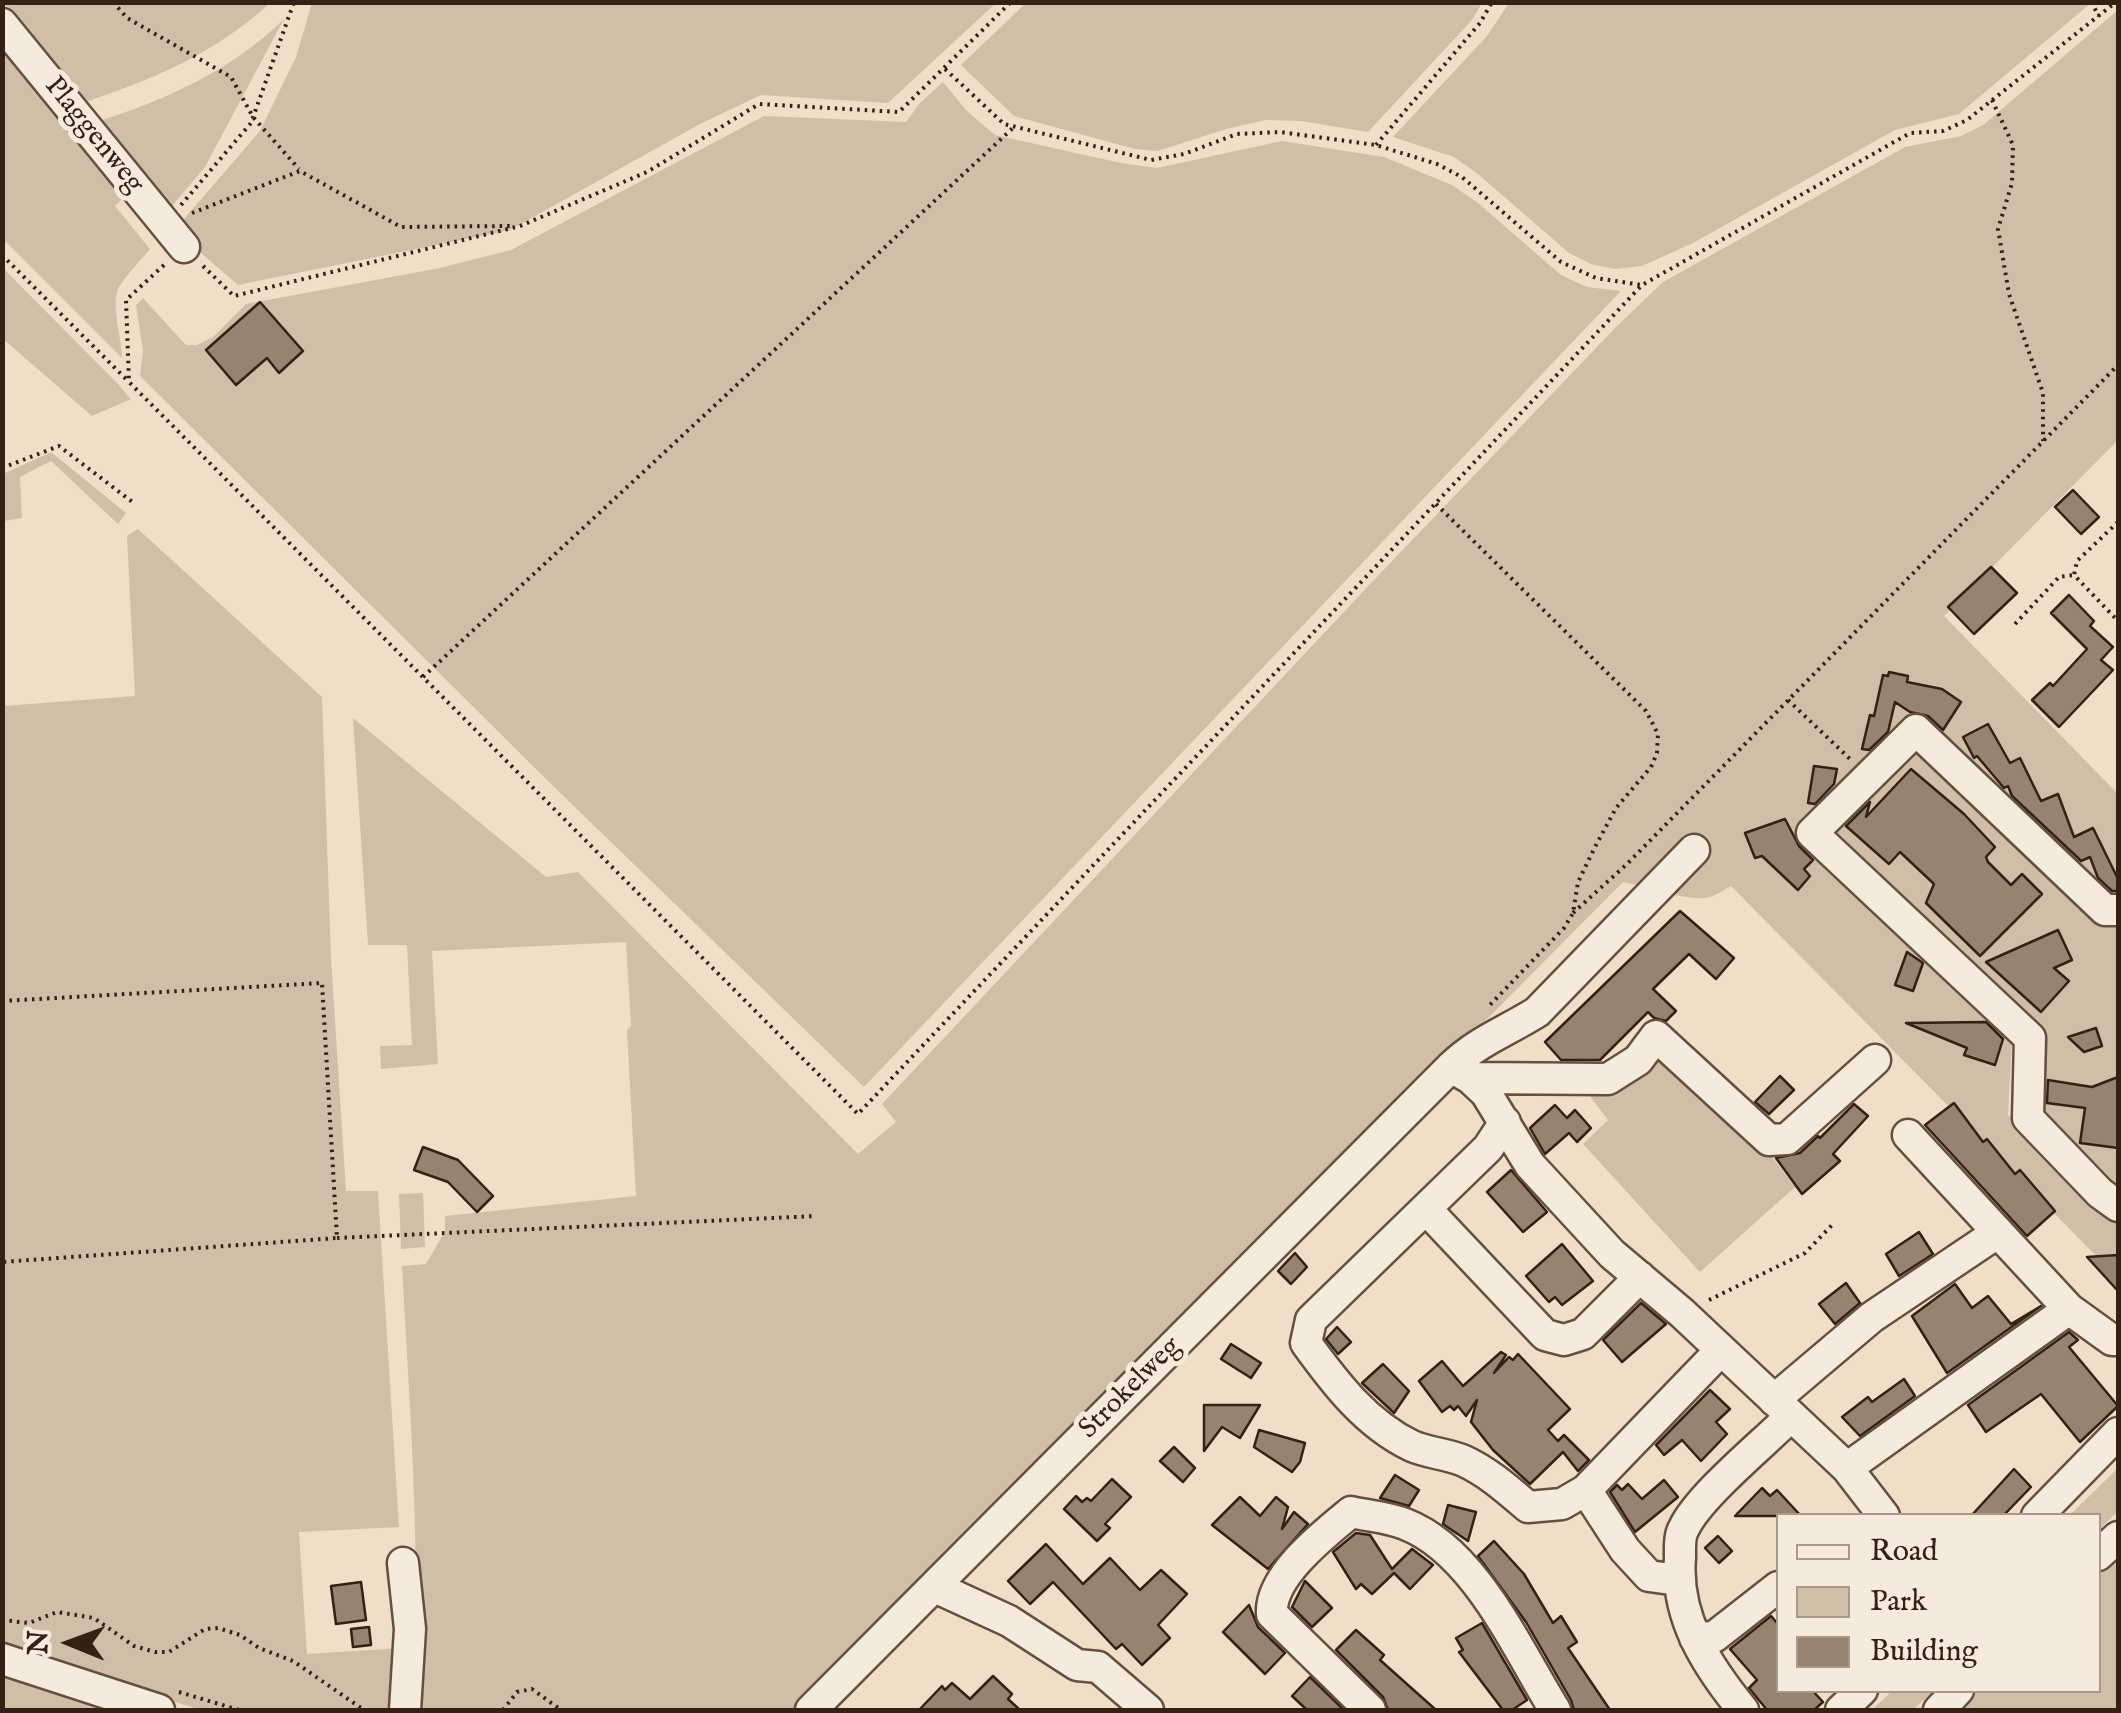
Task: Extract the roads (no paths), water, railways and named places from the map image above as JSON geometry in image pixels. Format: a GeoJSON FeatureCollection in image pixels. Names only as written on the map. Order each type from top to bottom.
{"type":"FeatureCollection","features":[{"type":"Feature","properties":{"kind":"street","name":"Plaggenweg"},"geometry":{"type":"LineString","coordinates":[[2,24],[174,235]]}},
{"type":"Feature","properties":{"kind":"street"},"geometry":{"type":"LineString","coordinates":[[2118,910],[2105,910],[1916,730],[1812,832],[2030,1038],[2028,1118],[2100,1193],[2118,1206]]}},
{"type":"Feature","properties":{"kind":"street","name":"Strokelweg"},"geometry":{"type":"LineString","coordinates":[[811,1710],[1460,1072],[1474,1045],[1537,1012],[1694,850]]}},
{"type":"Feature","properties":{"kind":"street"},"geometry":{"type":"LineString","coordinates":[[1460,1072],[1608,1079],[1638,1060],[1656,1036],[1769,1140],[1787,1139],[1875,1060]]}},
{"type":"Feature","properties":{"kind":"street"},"geometry":{"type":"LineString","coordinates":[[1460,1072],[1486,1093],[1530,1164],[1612,1254],[1847,1468],[1874,1512]]}},
{"type":"Feature","properties":{"kind":"street"},"geometry":{"type":"LineString","coordinates":[[1505,1122],[1488,1148],[1310,1320],[1306,1344],[1370,1420],[1413,1446],[1463,1460],[1500,1483],[1528,1507],[1562,1504],[1586,1490],[1721,1350]]}},
{"type":"Feature","properties":{"kind":"street"},"geometry":{"type":"LineString","coordinates":[[1908,1134],[2069,1309],[2112,1340],[2118,1340]]}},
{"type":"Feature","properties":{"kind":"street"},"geometry":{"type":"LineString","coordinates":[[1426,1209],[1545,1335],[1564,1340],[1583,1334],[1640,1277]]}},
{"type":"Feature","properties":{"kind":"street"},"geometry":{"type":"LineString","coordinates":[[1742,1710],[1712,1671],[1688,1623],[1678,1580],[1682,1530],[1782,1408],[1872,1316],[1997,1234]]}},
{"type":"Feature","properties":{"kind":"street"},"geometry":{"type":"LineString","coordinates":[[1847,1468],[2069,1309]]}},
{"type":"Feature","properties":{"kind":"street"},"geometry":{"type":"LineString","coordinates":[[2040,1513],[2118,1434]]}},
{"type":"Feature","properties":{"kind":"street"},"geometry":{"type":"LineString","coordinates":[[1586,1490],[1625,1550],[1650,1576],[1678,1580]]}},
{"type":"Feature","properties":{"kind":"street"},"geometry":{"type":"LineString","coordinates":[[1370,1710],[1272,1614],[1271,1601],[1289,1570],[1351,1512],[1405,1524],[1453,1554],[1488,1600],[1555,1710]]}},
{"type":"Feature","properties":{"kind":"street"},"geometry":{"type":"LineString","coordinates":[[403,1564],[410,1629],[405,1710]]}},
{"type":"Feature","properties":{"kind":"street"},"geometry":{"type":"LineString","coordinates":[[934,1587],[1009,1621],[1077,1666],[1098,1667],[1148,1710]]}},
{"type":"Feature","properties":{"kind":"street"},"geometry":{"type":"LineString","coordinates":[[1695,1638],[1714,1638],[1776,1589]]}},
{"type":"Feature","properties":{"kind":"street"},"geometry":{"type":"LineString","coordinates":[[2,1659],[160,1710]]}}]}
